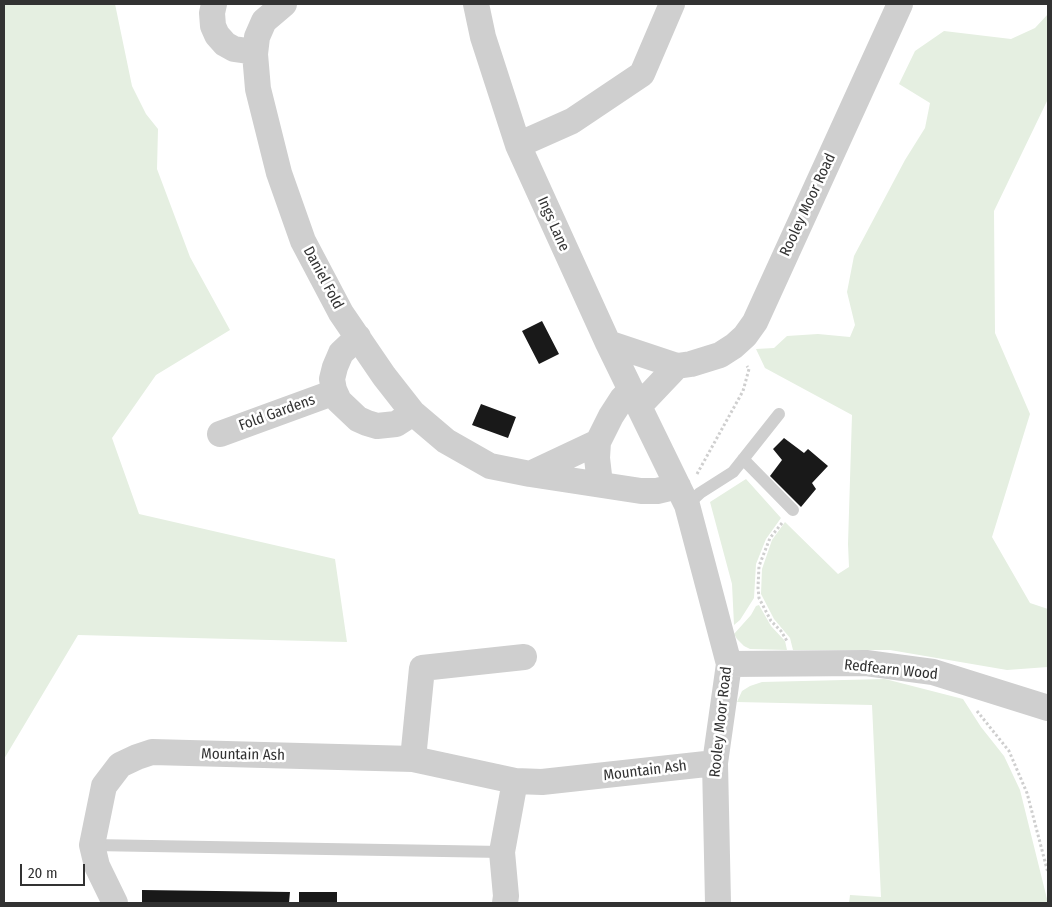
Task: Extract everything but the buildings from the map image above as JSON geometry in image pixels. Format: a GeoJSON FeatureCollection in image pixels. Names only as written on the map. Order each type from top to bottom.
{"type":"FeatureCollection","features":[{"type":"Feature","properties":{"kind":"street"},"geometry":{"type":"LineString","coordinates":[[214,4],[212,13],[213,26],[217,35],[225,44],[234,49],[255,52]]}},
{"type":"Feature","properties":{"kind":"street","name":"Daniel Fold"},"geometry":{"type":"LineString","coordinates":[[284,4],[264,21],[257,37],[255,52],[258,89],[279,173],[303,241],[341,313],[384,376],[413,413],[446,441],[490,466],[530,474],[682,495]]}},
{"type":"Feature","properties":{"kind":"street","name":"Ings Lane"},"geometry":{"type":"LineString","coordinates":[[476,4],[483,37],[518,145],[608,342],[653,434]]}},
{"type":"Feature","properties":{"kind":"street"},"geometry":{"type":"LineString","coordinates":[[518,145],[572,122],[642,74],[672,4]]}},
{"type":"Feature","properties":{"kind":"street","name":"Rooley Moor Road"},"geometry":{"type":"LineString","coordinates":[[677,366],[691,364],[720,355],[745,336],[755,322],[900,4]]}},
{"type":"Feature","properties":{"kind":"street","name":"Fold Gardens"},"geometry":{"type":"LineString","coordinates":[[358,337],[341,354],[335,367],[332,379],[339,401],[358,419],[367,424],[377,426],[396,424],[413,413]]}},
{"type":"Feature","properties":{"kind":"street"},"geometry":{"type":"LineString","coordinates":[[608,342],[677,366]]}},
{"type":"Feature","properties":{"kind":"street"},"geometry":{"type":"LineString","coordinates":[[600,484],[597,458],[598,442],[622,399],[635,398],[677,366]]}},
{"type":"Feature","properties":{"kind":"street","name":"Fold Gardens"},"geometry":{"type":"LineString","coordinates":[[220,434],[335,392]]}},
{"type":"Feature","properties":{"kind":"street","name":"Rooley Moor Road"},"geometry":{"type":"LineString","coordinates":[[653,434],[682,495],[729,664],[715,763],[718,903]]}},
{"type":"Feature","properties":{"kind":"street"},"geometry":{"type":"LineString","coordinates":[[530,474],[598,442]]}},
{"type":"Feature","properties":{"kind":"street"},"geometry":{"type":"LineString","coordinates":[[413,759],[422,668],[524,657]]}},
{"type":"Feature","properties":{"kind":"street","name":"Redfearn Wood"},"geometry":{"type":"LineString","coordinates":[[729,664],[866,664],[933,672],[1048,708]]}},
{"type":"Feature","properties":{"kind":"street","name":"Mountain Ash"},"geometry":{"type":"LineString","coordinates":[[115,903],[97,866],[92,845],[104,786],[111,774],[120,765],[152,752],[413,759],[515,781],[550,781],[715,763]]}},
{"type":"Feature","properties":{"kind":"street"},"geometry":{"type":"LineString","coordinates":[[505,903],[502,852],[515,781]]}},
{"type":"Feature","properties":{"kind":"lane"},"geometry":{"type":"LineString","coordinates":[[682,495],[700,493],[733,472],[779,414]]}},
{"type":"Feature","properties":{"kind":"lane"},"geometry":{"type":"LineString","coordinates":[[743,459],[793,510]]}},
{"type":"Feature","properties":{"kind":"lane"},"geometry":{"type":"LineString","coordinates":[[92,845],[502,852]]}},
{"type":"Feature","properties":{"kind":"path"},"geometry":{"type":"LineString","coordinates":[[682,495],[696,476],[743,391],[749,369],[734,346]]}},
{"type":"Feature","properties":{"kind":"path"},"geometry":{"type":"LineString","coordinates":[[790,664],[790,649],[787,640],[771,621],[759,598],[758,574],[759,566],[770,538],[793,510]]}},
{"type":"Feature","properties":{"kind":"path"},"geometry":{"type":"LineString","coordinates":[[964,681],[971,704],[1009,751],[1024,785],[1048,873]]}},
{"type":"Feature","properties":{"kind":"green space"},"geometry":{"type":"Polygon","coordinates":[[[4,4],[115,4],[132,86],[146,114],[158,129],[157,169],[190,257],[230,330],[156,375],[112,438],[139,514],[335,559],[347,642],[78,635],[4,759],[4,4]]]}},
{"type":"Feature","properties":{"kind":"green space"},"geometry":{"type":"Polygon","coordinates":[[[1048,14],[1048,99],[994,211],[995,333],[1030,414],[992,537],[1030,603],[1048,609],[1048,667],[1007,670],[890,650],[793,650],[790,638],[774,619],[761,594],[762,569],[772,540],[785,522],[838,574],[849,567],[852,415],[765,368],[756,349],[774,348],[787,336],[818,334],[850,337],[855,325],[847,292],[854,256],[905,160],[925,128],[930,103],[899,84],[915,51],[944,31],[1011,39],[1035,28],[1048,14]]]}},
{"type":"Feature","properties":{"kind":"green space"},"geometry":{"type":"Polygon","coordinates":[[[746,479],[781,518],[766,539],[756,564],[754,598],[740,620],[734,625],[732,584],[710,502],[746,479]]]}},
{"type":"Feature","properties":{"kind":"green space"},"geometry":{"type":"Polygon","coordinates":[[[759,605],[771,626],[785,641],[787,650],[750,649],[737,639],[734,634],[751,615],[756,606],[759,605]]]}},
{"type":"Feature","properties":{"kind":"green space"},"geometry":{"type":"Polygon","coordinates":[[[885,679],[963,699],[981,727],[1004,756],[1020,790],[1048,903],[849,903],[850,895],[881,897],[872,705],[737,702],[742,691],[762,682],[885,679]]]}}]}
